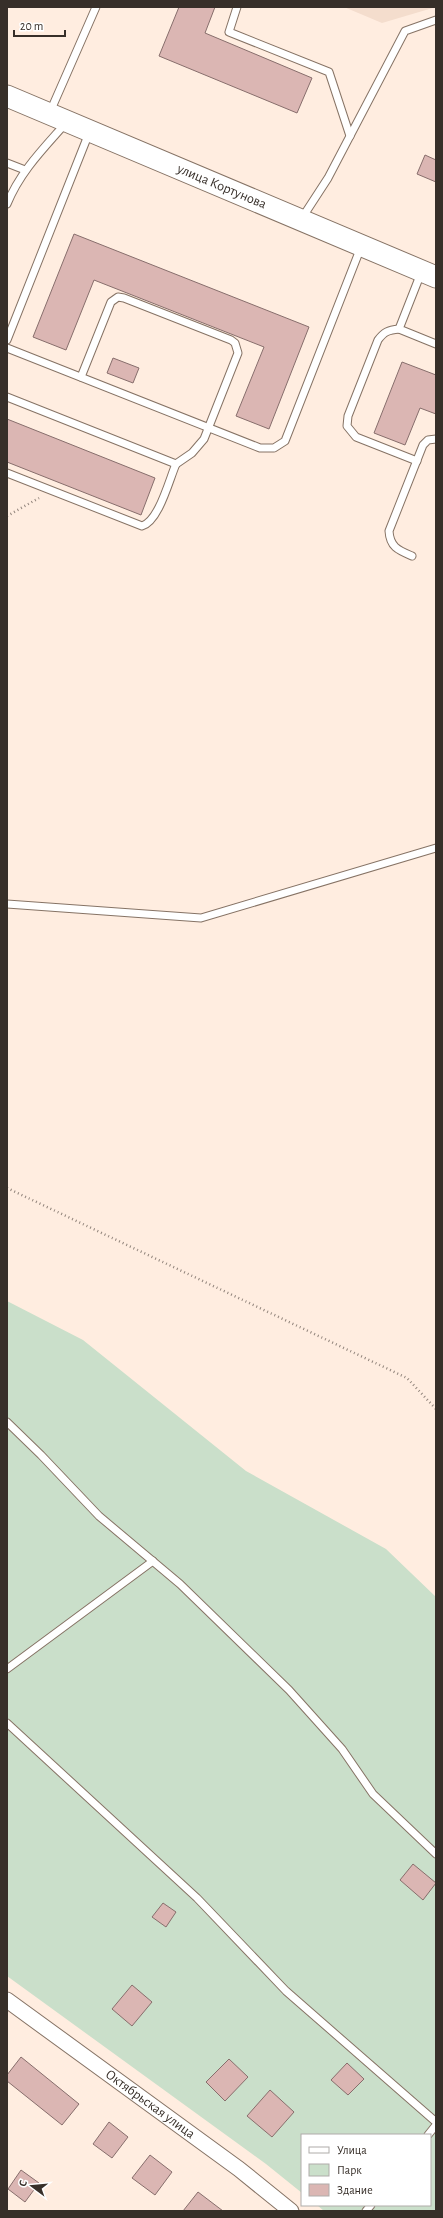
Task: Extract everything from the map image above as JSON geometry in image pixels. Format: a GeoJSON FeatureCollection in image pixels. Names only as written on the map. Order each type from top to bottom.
{"type":"FeatureCollection","features":[{"type":"Feature","properties":{"kind":"main road","name":"улица Кортунова"},"geometry":{"type":"LineString","coordinates":[[7,96],[429,274]]}},
{"type":"Feature","properties":{"kind":"street","name":"Октябрьская улица"},"geometry":{"type":"LineString","coordinates":[[7,2000],[239,2169],[291,2211]]}},
{"type":"Feature","properties":{"kind":"lane"},"geometry":{"type":"LineString","coordinates":[[7,204],[16,184],[58,117],[96,7]]}},
{"type":"Feature","properties":{"kind":"lane"},"geometry":{"type":"LineString","coordinates":[[237,7],[229,32],[329,72],[350,136]]}},
{"type":"Feature","properties":{"kind":"lane"},"geometry":{"type":"LineString","coordinates":[[301,220],[328,178],[404,31],[436,20]]}},
{"type":"Feature","properties":{"kind":"lane"},"geometry":{"type":"LineString","coordinates":[[7,340],[90,131]]}},
{"type":"Feature","properties":{"kind":"lane"},"geometry":{"type":"LineString","coordinates":[[7,163],[25,170]]}},
{"type":"Feature","properties":{"kind":"lane"},"geometry":{"type":"LineString","coordinates":[[7,348],[260,448],[274,448],[285,441],[362,246]]}},
{"type":"Feature","properties":{"kind":"lane"},"geometry":{"type":"LineString","coordinates":[[399,329],[429,274]]}},
{"type":"Feature","properties":{"kind":"lane"},"geometry":{"type":"LineString","coordinates":[[7,473],[142,526],[148,524],[154,518],[176,464],[186,458],[197,448],[208,427],[238,353],[238,348],[231,340],[124,298],[114,299],[111,302],[81,377]]}},
{"type":"Feature","properties":{"kind":"lane"},"geometry":{"type":"LineString","coordinates":[[416,461],[356,437],[347,426],[348,416],[378,340],[383,333],[389,330],[399,329],[436,344]]}},
{"type":"Feature","properties":{"kind":"lane"},"geometry":{"type":"LineString","coordinates":[[7,397],[176,464]]}},
{"type":"Feature","properties":{"kind":"lane"},"geometry":{"type":"LineString","coordinates":[[412,556],[398,550],[392,545],[389,531],[423,445],[428,440],[436,439]]}},
{"type":"Feature","properties":{"kind":"lane"},"geometry":{"type":"LineString","coordinates":[[7,904],[201,918],[436,848]]}},
{"type":"Feature","properties":{"kind":"lane"},"geometry":{"type":"LineString","coordinates":[[7,1422],[41,1455],[99,1516],[180,1584],[290,1690],[342,1749],[372,1794],[436,1854]]}},
{"type":"Feature","properties":{"kind":"lane"},"geometry":{"type":"LineString","coordinates":[[7,1669],[153,1561]]}},
{"type":"Feature","properties":{"kind":"lane"},"geometry":{"type":"LineString","coordinates":[[7,1723],[196,1898],[286,1991],[436,2124],[429,2134]]}},
{"type":"Feature","properties":{"kind":"path"},"geometry":{"type":"LineString","coordinates":[[7,516],[52,491]]}},
{"type":"Feature","properties":{"kind":"path"},"geometry":{"type":"LineString","coordinates":[[7,1188],[407,1378],[436,1409]]}},
{"type":"Feature","properties":{"kind":"shaded area"},"geometry":{"type":"Polygon","coordinates":[[[344,7],[436,7],[382,23],[344,7]]]}},
{"type":"Feature","properties":{"kind":"green space"},"geometry":{"type":"Polygon","coordinates":[[[7,1301],[83,1340],[246,1471],[386,1549],[436,1597],[436,2211],[324,2211],[318,2206],[431,2206],[431,2134],[301,2134],[301,2192],[266,2164],[7,1976],[7,1301]]]}},
{"type":"Feature","properties":{"kind":"building"},"geometry":{"type":"Polygon","coordinates":[[[179,7],[215,7],[205,33],[312,78],[297,113],[159,56],[179,7]]]}},
{"type":"Feature","properties":{"kind":"building"},"geometry":{"type":"Polygon","coordinates":[[[425,155],[436,160],[436,182],[417,174],[425,155]]]}},
{"type":"Feature","properties":{"kind":"building"},"geometry":{"type":"Polygon","coordinates":[[[74,234],[309,327],[269,429],[236,416],[264,347],[94,280],[66,350],[33,337],[74,234]]]}},
{"type":"Feature","properties":{"kind":"building"},"geometry":{"type":"Polygon","coordinates":[[[113,358],[139,368],[133,383],[107,373],[113,358]]]}},
{"type":"Feature","properties":{"kind":"building"},"geometry":{"type":"Polygon","coordinates":[[[402,362],[436,375],[436,414],[420,408],[405,445],[374,433],[402,362]]]}},
{"type":"Feature","properties":{"kind":"building"},"geometry":{"type":"Polygon","coordinates":[[[7,419],[155,478],[141,515],[7,462],[7,419]]]}},
{"type":"Feature","properties":{"kind":"building"},"geometry":{"type":"Polygon","coordinates":[[[413,1864],[436,1883],[423,1900],[400,1880],[413,1864]]]}},
{"type":"Feature","properties":{"kind":"building"},"geometry":{"type":"Polygon","coordinates":[[[163,1903],[176,1912],[166,1927],[152,1917],[163,1903]]]}},
{"type":"Feature","properties":{"kind":"building"},"geometry":{"type":"Polygon","coordinates":[[[132,1985],[152,2002],[132,2026],[112,2009],[132,1985]]]}},
{"type":"Feature","properties":{"kind":"building"},"geometry":{"type":"Polygon","coordinates":[[[21,2057],[79,2104],[62,2125],[7,2081],[7,2075],[21,2057]]]}},
{"type":"Feature","properties":{"kind":"building"},"geometry":{"type":"Polygon","coordinates":[[[229,2059],[248,2077],[225,2101],[206,2082],[229,2059]]]}},
{"type":"Feature","properties":{"kind":"building"},"geometry":{"type":"Polygon","coordinates":[[[347,2063],[364,2079],[348,2095],[331,2080],[347,2063]]]}},
{"type":"Feature","properties":{"kind":"building"},"geometry":{"type":"Polygon","coordinates":[[[270,2090],[294,2112],[272,2137],[247,2116],[270,2090]]]}},
{"type":"Feature","properties":{"kind":"building"},"geometry":{"type":"Polygon","coordinates":[[[109,2122],[128,2137],[112,2158],[93,2144],[109,2122]]]}},
{"type":"Feature","properties":{"kind":"building"},"geometry":{"type":"Polygon","coordinates":[[[150,2155],[172,2172],[155,2195],[132,2178],[150,2155]]]}},
{"type":"Feature","properties":{"kind":"building"},"geometry":{"type":"Polygon","coordinates":[[[21,2170],[39,2183],[25,2202],[8,2189],[21,2170]]]}},
{"type":"Feature","properties":{"kind":"building"},"geometry":{"type":"Polygon","coordinates":[[[198,2192],[223,2211],[183,2211],[198,2192]]]}}]}
